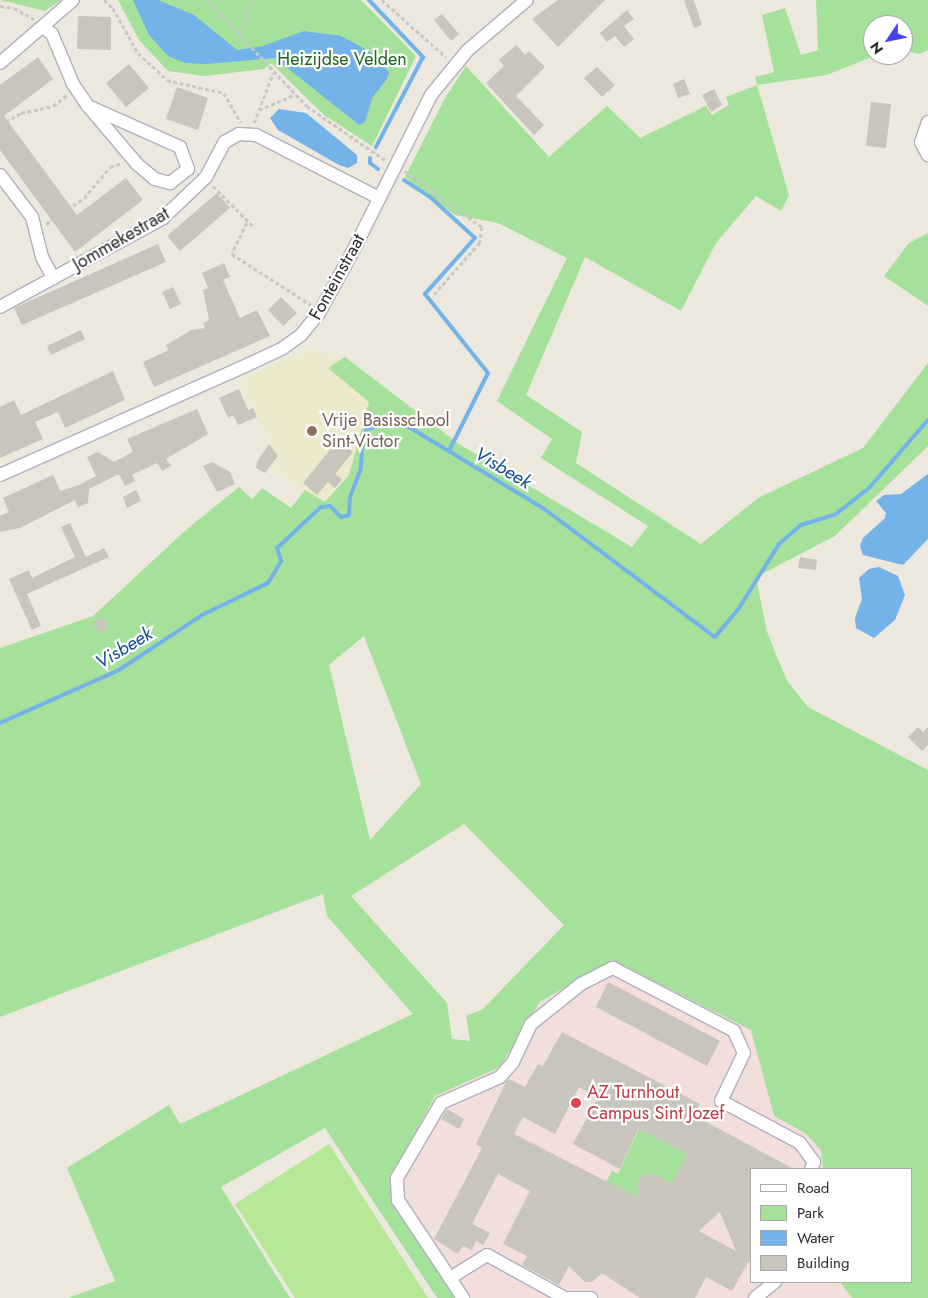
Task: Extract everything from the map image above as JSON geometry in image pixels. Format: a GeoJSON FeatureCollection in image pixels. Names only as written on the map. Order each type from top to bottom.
{"type":"FeatureCollection","features":[{"type":"Feature","properties":{"kind":"street"},"geometry":{"type":"LineString","coordinates":[[0,63],[44,28],[73,0]]}},
{"type":"Feature","properties":{"kind":"street","name":"Fonteinstraat"},"geometry":{"type":"LineString","coordinates":[[0,476],[122,424],[291,343],[319,313],[431,95],[455,65],[527,0]]}},
{"type":"Feature","properties":{"kind":"street"},"geometry":{"type":"LineString","coordinates":[[44,28],[57,44],[74,86],[88,106],[133,160],[155,179],[170,183],[188,169],[180,147],[88,106]]}},
{"type":"Feature","properties":{"kind":"street"},"geometry":{"type":"LineString","coordinates":[[928,122],[921,142],[928,155]]}},
{"type":"Feature","properties":{"kind":"street"},"geometry":{"type":"LineString","coordinates":[[251,134],[379,198]]}},
{"type":"Feature","properties":{"kind":"street","name":"Jommekestraat"},"geometry":{"type":"LineString","coordinates":[[0,307],[163,218],[206,177],[225,142],[251,134]]}},
{"type":"Feature","properties":{"kind":"street"},"geometry":{"type":"LineString","coordinates":[[0,175],[34,226],[42,257],[53,278]]}},
{"type":"Feature","properties":{"kind":"street"},"geometry":{"type":"LineString","coordinates":[[463,1298],[398,1200],[397,1178],[441,1103],[500,1077],[513,1062],[530,1024],[581,984],[613,968],[734,1031],[744,1052],[721,1101],[800,1143],[814,1162],[811,1168]]}},
{"type":"Feature","properties":{"kind":"street"},"geometry":{"type":"LineString","coordinates":[[450,1278],[487,1255],[565,1298]]}},
{"type":"Feature","properties":{"kind":"street"},"geometry":{"type":"LineString","coordinates":[[755,1298],[774,1283]]}},
{"type":"Feature","properties":{"kind":"street"},"geometry":{"type":"LineString","coordinates":[[570,1298],[591,1298]]}},
{"type":"Feature","properties":{"kind":"path"},"geometry":{"type":"LineString","coordinates":[[104,0],[113,8],[138,54],[167,80],[224,93],[251,134]]}},
{"type":"Feature","properties":{"kind":"path"},"geometry":{"type":"LineString","coordinates":[[208,0],[295,95],[334,128],[381,158]]}},
{"type":"Feature","properties":{"kind":"path"},"geometry":{"type":"LineString","coordinates":[[242,38],[252,0]]}},
{"type":"Feature","properties":{"kind":"path"},"geometry":{"type":"LineString","coordinates":[[382,0],[455,65]]}},
{"type":"Feature","properties":{"kind":"path"},"geometry":{"type":"LineString","coordinates":[[0,6],[27,14],[44,28]]}},
{"type":"Feature","properties":{"kind":"path"},"geometry":{"type":"LineString","coordinates":[[251,134],[273,73]]}},
{"type":"Feature","properties":{"kind":"path"},"geometry":{"type":"LineString","coordinates":[[0,125],[21,113],[53,106],[74,86]]}},
{"type":"Feature","properties":{"kind":"path"},"geometry":{"type":"LineString","coordinates":[[259,110],[295,95]]}},
{"type":"Feature","properties":{"kind":"path"},"geometry":{"type":"LineString","coordinates":[[34,226],[52,222],[68,211],[110,167],[133,160]]}},
{"type":"Feature","properties":{"kind":"path"},"geometry":{"type":"LineString","coordinates":[[400,176],[407,162]]}},
{"type":"Feature","properties":{"kind":"path"},"geometry":{"type":"LineString","coordinates":[[403,170],[482,227],[480,243],[433,296]]}},
{"type":"Feature","properties":{"kind":"path"},"geometry":{"type":"LineString","coordinates":[[206,177],[247,222],[254,227]]}},
{"type":"Feature","properties":{"kind":"path"},"geometry":{"type":"LineString","coordinates":[[247,222],[232,254],[313,308],[317,300]]}},
{"type":"Feature","properties":{"kind":"shaded area","name":"Vrije Basisschool Sint-Victor"},"geometry":{"type":"Polygon","coordinates":[[[311,348],[335,355],[407,417],[362,428],[359,464],[322,503],[270,468],[280,457],[273,452],[241,380],[311,348]]]}},
{"type":"Feature","properties":{"kind":"shaded area","name":"AZ Turnhout Campus Sint Jozef"},"geometry":{"type":"Polygon","coordinates":[[[717,899],[774,1116],[805,1133],[821,1150],[823,1168],[750,1168],[750,1283],[841,1283],[852,1298],[437,1298],[351,1166],[452,1039],[471,1041],[717,899]]]}},
{"type":"Feature","properties":{"kind":"green space"},"geometry":{"type":"Polygon","coordinates":[[[0,0],[61,0],[45,11],[0,0]]]}},
{"type":"Feature","properties":{"kind":"green space","name":"Heizijdse Velden"},"geometry":{"type":"Polygon","coordinates":[[[118,0],[361,0],[416,56],[372,146],[324,115],[271,63],[264,69],[204,76],[168,71],[139,40],[118,0]]]}},
{"type":"Feature","properties":{"kind":"green space"},"geometry":{"type":"Polygon","coordinates":[[[816,0],[928,0],[928,50],[919,54],[913,52],[913,15],[863,15],[863,60],[827,75],[757,85],[755,77],[774,72],[762,15],[785,8],[801,55],[818,50],[816,0]]]}},
{"type":"Feature","properties":{"kind":"green space"},"geometry":{"type":"Polygon","coordinates":[[[466,66],[549,157],[607,106],[640,138],[706,106],[712,115],[729,105],[726,97],[757,85],[789,195],[781,211],[756,196],[716,243],[681,311],[585,257],[526,395],[582,432],[576,463],[701,544],[758,498],[863,448],[928,363],[928,446],[835,536],[756,577],[767,632],[787,681],[808,707],[928,770],[928,1298],[852,1298],[841,1283],[913,1283],[913,1168],[823,1168],[821,1150],[805,1133],[774,1116],[751,1030],[612,960],[540,1002],[500,1067],[435,1096],[390,1180],[392,1200],[455,1298],[437,1298],[325,1128],[221,1187],[290,1298],[68,1298],[115,1281],[67,1168],[169,1105],[180,1124],[413,1014],[327,916],[323,894],[0,1017],[0,648],[93,616],[187,529],[239,487],[252,499],[262,488],[291,508],[305,490],[325,502],[349,475],[369,402],[328,368],[345,357],[459,444],[632,547],[648,526],[541,458],[552,439],[497,401],[567,258],[498,223],[455,215],[405,177],[445,98],[466,66]],[[364,636],[329,665],[370,840],[421,784],[364,636]],[[464,824],[351,896],[447,1003],[452,1039],[470,1041],[466,1016],[483,1009],[564,925],[464,824]]]}},
{"type":"Feature","properties":{"kind":"green space"},"geometry":{"type":"Polygon","coordinates":[[[928,233],[928,306],[884,276],[909,243],[928,233]]]}},
{"type":"Feature","properties":{"kind":"green space"},"geometry":{"type":"Polygon","coordinates":[[[643,1120],[653,1136],[687,1154],[672,1184],[651,1173],[641,1177],[638,1185],[642,1199],[606,1182],[612,1171],[618,1174],[643,1120]]]}},
{"type":"Feature","properties":{"kind":"green space"},"geometry":{"type":"Polygon","coordinates":[[[329,1144],[428,1298],[295,1298],[235,1204],[329,1144]]]}},
{"type":"Feature","properties":{"kind":"water"},"geometry":{"type":"Polygon","coordinates":[[[133,0],[158,0],[194,15],[237,50],[263,46],[304,31],[341,36],[369,51],[389,72],[387,79],[372,98],[365,122],[359,125],[275,58],[206,64],[185,63],[168,56],[149,35],[133,0]]]}},
{"type":"Feature","properties":{"kind":"water"},"geometry":{"type":"Polygon","coordinates":[[[279,109],[306,113],[357,155],[357,163],[348,168],[339,165],[278,130],[270,118],[279,109]]]}},
{"type":"Feature","properties":{"kind":"water"},"geometry":{"type":"Polygon","coordinates":[[[928,474],[928,539],[903,565],[863,555],[860,546],[863,538],[885,518],[886,513],[876,501],[884,495],[901,494],[928,474]]]}},
{"type":"Feature","properties":{"kind":"water"},"geometry":{"type":"Polygon","coordinates":[[[879,567],[898,576],[905,595],[895,620],[874,638],[856,628],[855,618],[862,599],[859,578],[869,569],[879,567]]]}},
{"type":"Feature","properties":{"kind":"building"},"geometry":{"type":"Polygon","coordinates":[[[558,0],[605,0],[558,47],[532,19],[558,0]]]}},
{"type":"Feature","properties":{"kind":"building"},"geometry":{"type":"Polygon","coordinates":[[[684,0],[694,0],[702,25],[694,28],[684,0]]]}},
{"type":"Feature","properties":{"kind":"building"},"geometry":{"type":"Polygon","coordinates":[[[627,10],[634,19],[624,26],[634,39],[624,47],[615,36],[607,42],[600,33],[627,10]]]}},
{"type":"Feature","properties":{"kind":"building"},"geometry":{"type":"Polygon","coordinates":[[[442,14],[459,34],[451,41],[434,20],[442,14]]]}},
{"type":"Feature","properties":{"kind":"building"},"geometry":{"type":"Polygon","coordinates":[[[78,16],[111,17],[111,50],[77,49],[78,16]]]}},
{"type":"Feature","properties":{"kind":"building"},"geometry":{"type":"Polygon","coordinates":[[[516,45],[525,55],[529,51],[545,67],[516,96],[544,125],[534,135],[486,83],[504,66],[499,60],[516,45]]]}},
{"type":"Feature","properties":{"kind":"building"},"geometry":{"type":"Polygon","coordinates":[[[38,57],[53,79],[4,116],[77,215],[126,178],[143,200],[75,252],[0,150],[0,85],[38,57]]]}},
{"type":"Feature","properties":{"kind":"building"},"geometry":{"type":"Polygon","coordinates":[[[129,64],[149,88],[126,107],[106,83],[129,64]]]}},
{"type":"Feature","properties":{"kind":"building"},"geometry":{"type":"Polygon","coordinates":[[[597,67],[615,85],[602,97],[584,78],[597,67]]]}},
{"type":"Feature","properties":{"kind":"building"},"geometry":{"type":"Polygon","coordinates":[[[684,79],[690,94],[678,98],[673,84],[684,79]]]}},
{"type":"Feature","properties":{"kind":"building"},"geometry":{"type":"Polygon","coordinates":[[[177,87],[208,98],[198,130],[166,119],[177,87]]]}},
{"type":"Feature","properties":{"kind":"building"},"geometry":{"type":"Polygon","coordinates":[[[714,89],[722,105],[711,112],[702,95],[714,89]]]}},
{"type":"Feature","properties":{"kind":"building"},"geometry":{"type":"Polygon","coordinates":[[[871,102],[891,104],[886,148],[866,146],[871,102]]]}},
{"type":"Feature","properties":{"kind":"building"},"geometry":{"type":"Polygon","coordinates":[[[217,193],[230,208],[180,251],[167,236],[217,193]]]}},
{"type":"Feature","properties":{"kind":"building"},"geometry":{"type":"Polygon","coordinates":[[[158,244],[166,262],[22,325],[14,308],[158,244]]]}},
{"type":"Feature","properties":{"kind":"building"},"geometry":{"type":"Polygon","coordinates":[[[224,263],[230,277],[223,280],[240,318],[257,310],[270,336],[154,387],[143,362],[169,350],[166,345],[191,330],[205,328],[203,323],[209,320],[203,290],[208,288],[202,273],[224,263]]]}},
{"type":"Feature","properties":{"kind":"building"},"geometry":{"type":"Polygon","coordinates":[[[173,287],[181,304],[170,309],[162,292],[173,287]]]}},
{"type":"Feature","properties":{"kind":"building"},"geometry":{"type":"Polygon","coordinates":[[[281,297],[297,313],[283,326],[268,310],[281,297]]]}},
{"type":"Feature","properties":{"kind":"building"},"geometry":{"type":"Polygon","coordinates":[[[81,330],[85,339],[51,355],[47,346],[81,330]]]}},
{"type":"Feature","properties":{"kind":"building"},"geometry":{"type":"Polygon","coordinates":[[[113,371],[125,400],[65,428],[58,412],[35,422],[43,439],[0,458],[0,407],[14,400],[21,415],[113,371]]]}},
{"type":"Feature","properties":{"kind":"building"},"geometry":{"type":"Polygon","coordinates":[[[239,389],[248,410],[253,408],[257,417],[238,425],[233,415],[228,418],[219,398],[239,389]]]}},
{"type":"Feature","properties":{"kind":"building"},"geometry":{"type":"Polygon","coordinates":[[[197,409],[208,434],[166,459],[171,466],[162,471],[157,463],[132,475],[135,481],[125,486],[119,474],[89,489],[88,503],[78,507],[75,500],[20,528],[0,532],[0,516],[9,512],[3,498],[53,475],[60,491],[79,485],[96,476],[87,457],[98,452],[114,462],[133,452],[127,439],[197,409]]]}},
{"type":"Feature","properties":{"kind":"building"},"geometry":{"type":"Polygon","coordinates":[[[338,440],[353,452],[335,474],[342,479],[335,488],[328,482],[317,495],[303,483],[338,440]]]}},
{"type":"Feature","properties":{"kind":"building"},"geometry":{"type":"Polygon","coordinates":[[[269,444],[278,456],[265,473],[256,468],[257,462],[269,444]]]}},
{"type":"Feature","properties":{"kind":"building"},"geometry":{"type":"Polygon","coordinates":[[[212,462],[230,472],[235,484],[217,492],[203,466],[212,462]]]}},
{"type":"Feature","properties":{"kind":"building"},"geometry":{"type":"Polygon","coordinates":[[[136,490],[141,501],[127,508],[123,497],[136,490]]]}},
{"type":"Feature","properties":{"kind":"building"},"geometry":{"type":"Polygon","coordinates":[[[70,523],[86,557],[104,548],[109,557],[27,594],[41,626],[32,630],[9,579],[29,570],[32,578],[75,557],[61,527],[70,523]]]}},
{"type":"Feature","properties":{"kind":"building"},"geometry":{"type":"Polygon","coordinates":[[[800,557],[817,560],[816,570],[798,568],[800,557]]]}},
{"type":"Feature","properties":{"kind":"building"},"geometry":{"type":"Polygon","coordinates":[[[101,618],[106,620],[108,625],[106,630],[101,632],[96,630],[94,625],[96,620],[101,618]]]}},
{"type":"Feature","properties":{"kind":"building"},"geometry":{"type":"Polygon","coordinates":[[[918,727],[923,732],[928,727],[928,745],[922,751],[908,737],[918,727]]]}},
{"type":"Feature","properties":{"kind":"building"},"geometry":{"type":"Polygon","coordinates":[[[608,982],[720,1041],[707,1066],[596,1007],[608,982]]]}},
{"type":"Feature","properties":{"kind":"building"},"geometry":{"type":"Polygon","coordinates":[[[562,1032],[700,1104],[693,1115],[792,1168],[750,1168],[750,1263],[748,1262],[732,1291],[706,1277],[695,1298],[640,1298],[602,1273],[592,1282],[585,1282],[569,1266],[559,1285],[522,1265],[527,1256],[503,1244],[530,1191],[498,1174],[472,1224],[490,1233],[483,1245],[476,1241],[472,1250],[463,1246],[458,1254],[434,1239],[482,1148],[476,1144],[506,1082],[509,1079],[525,1087],[538,1064],[543,1066],[562,1032]],[[579,1087],[555,1134],[523,1117],[514,1134],[637,1197],[638,1182],[643,1175],[651,1173],[672,1183],[687,1154],[638,1129],[620,1169],[573,1144],[598,1097],[579,1087]],[[720,1212],[699,1231],[736,1251],[720,1212]]]}},
{"type":"Feature","properties":{"kind":"building"},"geometry":{"type":"Polygon","coordinates":[[[447,1109],[464,1119],[459,1129],[441,1119],[447,1109]]]}},
{"type":"Feature","properties":{"kind":"waterway"},"geometry":{"type":"LineString","coordinates":[[369,0],[423,57],[376,147]]}},
{"type":"Feature","properties":{"kind":"waterway"},"geometry":{"type":"LineString","coordinates":[[370,158],[370,163],[378,169]]}},
{"type":"Feature","properties":{"kind":"waterway"},"geometry":{"type":"LineString","coordinates":[[404,180],[429,196],[475,238],[425,294],[488,373],[450,449]]}},
{"type":"Feature","properties":{"kind":"waterway","name":"Visbeek"},"geometry":{"type":"LineString","coordinates":[[0,723],[119,670],[202,615],[268,583],[281,561],[277,548],[321,507],[330,506],[341,517],[349,515],[350,497],[361,469],[362,442],[367,429],[391,423],[409,427],[543,508],[715,637],[739,608],[779,544],[801,525],[836,514],[869,488],[928,420]]}},
{"type":"Feature","properties":{"kind":"place","name":"Vrije Basisschool Sint-Victor"},"geometry":{"type":"Point","coordinates":[312,431]}},
{"type":"Feature","properties":{"kind":"place","name":"AZ Turnhout Campus Sint Jozef"},"geometry":{"type":"Point","coordinates":[576,1103]}}]}
